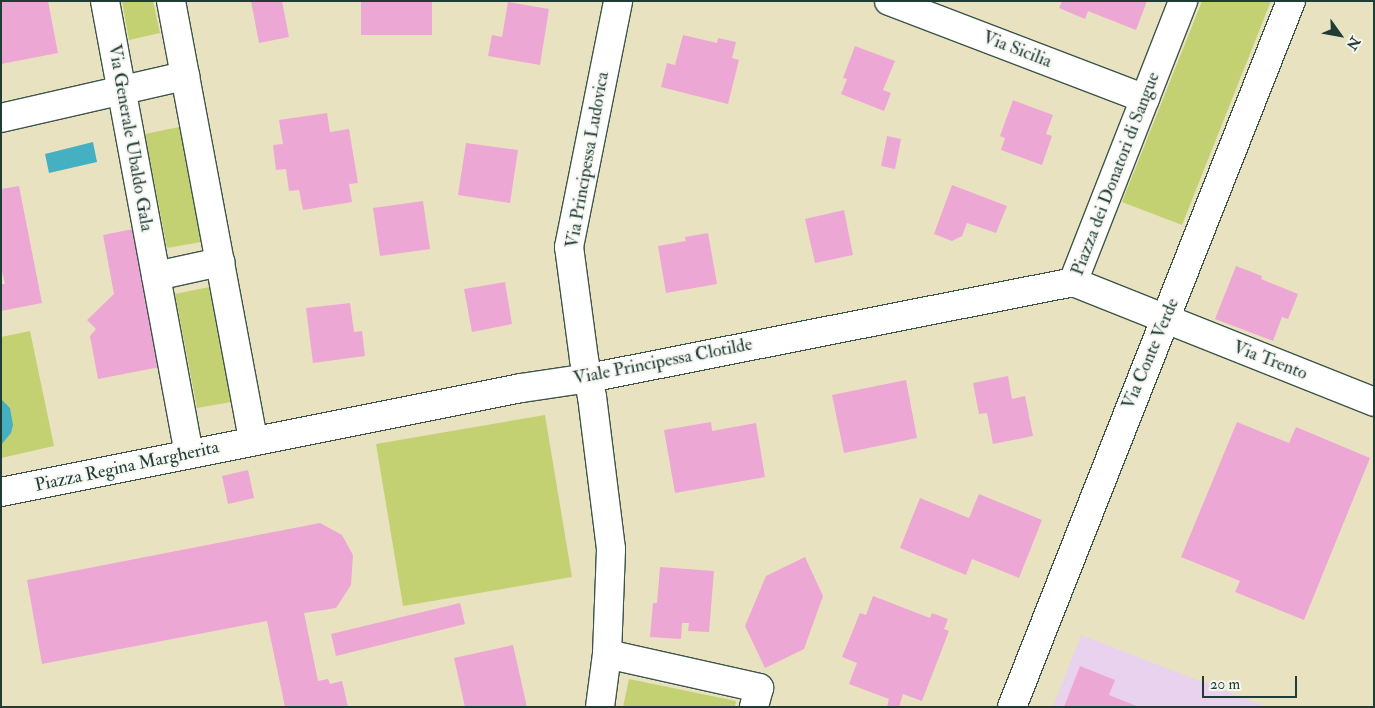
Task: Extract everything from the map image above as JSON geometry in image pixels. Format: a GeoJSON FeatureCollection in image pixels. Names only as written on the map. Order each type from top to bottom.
{"type":"FeatureCollection","features":[{"type":"Feature","properties":{"kind":"street","name":"Via Generale Ubaldo Gala"},"geometry":{"type":"LineString","coordinates":[[105,1],[189,454]]}},
{"type":"Feature","properties":{"kind":"street"},"geometry":{"type":"LineString","coordinates":[[171,1],[253,441]]}},
{"type":"Feature","properties":{"kind":"street","name":"Via Principessa Ludovica"},"geometry":{"type":"LineString","coordinates":[[600,707],[607,654],[611,549],[569,247],[618,1]]}},
{"type":"Feature","properties":{"kind":"street","name":"Via Sicilia"},"geometry":{"type":"LineString","coordinates":[[889,1],[1145,99]]}},
{"type":"Feature","properties":{"kind":"street","name":"Piazza dei Donatori di Sangue"},"geometry":{"type":"LineString","coordinates":[[1166,321],[1073,282],[1183,1]]}},
{"type":"Feature","properties":{"kind":"street","name":"Via Conte Verde"},"geometry":{"type":"LineString","coordinates":[[1012,707],[1130,404],[1166,321],[1291,1]]}},
{"type":"Feature","properties":{"kind":"street"},"geometry":{"type":"LineString","coordinates":[[1,118],[185,76]]}},
{"type":"Feature","properties":{"kind":"street"},"geometry":{"type":"LineString","coordinates":[[156,276],[220,262]]}},
{"type":"Feature","properties":{"kind":"street","name":"Viale Principessa Clotilde"},"geometry":{"type":"LineString","coordinates":[[253,441],[521,388],[588,378],[1073,282]]}},
{"type":"Feature","properties":{"kind":"street","name":"Via Trento"},"geometry":{"type":"LineString","coordinates":[[1166,321],[1374,402]]}},
{"type":"Feature","properties":{"kind":"street","name":"Piazza Regina Margherita"},"geometry":{"type":"LineString","coordinates":[[1,492],[253,441]]}},
{"type":"Feature","properties":{"kind":"street"},"geometry":{"type":"LineString","coordinates":[[607,654],[759,688],[754,707]]}},
{"type":"Feature","properties":{"kind":"shaded area"},"geometry":{"type":"Polygon","coordinates":[[[1081,635],[1267,707],[1053,707],[1081,635]]]}},
{"type":"Feature","properties":{"kind":"green space"},"geometry":{"type":"Polygon","coordinates":[[[122,1],[153,1],[160,33],[129,40],[122,1]]]}},
{"type":"Feature","properties":{"kind":"green space"},"geometry":{"type":"Polygon","coordinates":[[[1202,1],[1271,1],[1182,225],[1122,202],[1202,1]]]}},
{"type":"Feature","properties":{"kind":"green space"},"geometry":{"type":"Polygon","coordinates":[[[179,127],[201,242],[167,248],[145,134],[179,127]]]}},
{"type":"Feature","properties":{"kind":"green space"},"geometry":{"type":"Polygon","coordinates":[[[209,287],[231,402],[197,408],[175,294],[209,287]]]}},
{"type":"Feature","properties":{"kind":"green space"},"geometry":{"type":"Polygon","coordinates":[[[30,331],[54,446],[1,458],[1,337],[30,331]]]}},
{"type":"Feature","properties":{"kind":"green space"},"geometry":{"type":"Polygon","coordinates":[[[545,415],[572,577],[403,606],[376,444],[545,415]]]}},
{"type":"Feature","properties":{"kind":"green space"},"geometry":{"type":"Polygon","coordinates":[[[629,679],[736,701],[735,707],[623,707],[629,679]]]}},
{"type":"Feature","properties":{"kind":"water"},"geometry":{"type":"Polygon","coordinates":[[[93,142],[97,162],[49,173],[45,154],[93,142]]]}},
{"type":"Feature","properties":{"kind":"water"},"geometry":{"type":"Polygon","coordinates":[[[1,399],[10,408],[13,425],[11,433],[1,445],[1,399]]]}},
{"type":"Feature","properties":{"kind":"building"},"geometry":{"type":"Polygon","coordinates":[[[48,1],[58,53],[1,64],[1,2],[48,1]]]}},
{"type":"Feature","properties":{"kind":"building"},"geometry":{"type":"Polygon","coordinates":[[[251,1],[282,1],[289,37],[259,43],[251,1]]]}},
{"type":"Feature","properties":{"kind":"building"},"geometry":{"type":"Polygon","coordinates":[[[361,1],[432,1],[432,35],[361,35],[361,1]]]}},
{"type":"Feature","properties":{"kind":"building"},"geometry":{"type":"Polygon","coordinates":[[[1062,1],[1147,1],[1136,30],[1088,11],[1085,19],[1059,8],[1062,1]]]}},
{"type":"Feature","properties":{"kind":"building"},"geometry":{"type":"Polygon","coordinates":[[[508,2],[549,9],[540,65],[488,56],[492,35],[502,37],[508,2]]]}},
{"type":"Feature","properties":{"kind":"building"},"geometry":{"type":"Polygon","coordinates":[[[683,35],[717,43],[718,38],[736,42],[732,58],[739,60],[728,104],[661,87],[667,63],[675,65],[683,35]]]}},
{"type":"Feature","properties":{"kind":"building"},"geometry":{"type":"Polygon","coordinates":[[[855,46],[895,61],[883,90],[891,93],[884,111],[841,94],[847,79],[843,78],[855,46]]]}},
{"type":"Feature","properties":{"kind":"building"},"geometry":{"type":"Polygon","coordinates":[[[1013,100],[1053,115],[1046,134],[1052,136],[1042,165],[1001,150],[1005,138],[1000,136],[1013,100]]]}},
{"type":"Feature","properties":{"kind":"building"},"geometry":{"type":"Polygon","coordinates":[[[327,113],[330,132],[349,129],[358,183],[349,184],[352,202],[303,210],[299,190],[289,191],[286,169],[276,170],[273,145],[283,144],[279,120],[327,113]]]}},
{"type":"Feature","properties":{"kind":"building"},"geometry":{"type":"Polygon","coordinates":[[[887,136],[901,139],[895,169],[881,166],[887,136]]]}},
{"type":"Feature","properties":{"kind":"building"},"geometry":{"type":"Polygon","coordinates":[[[466,143],[518,150],[510,203],[458,195],[466,143]]]}},
{"type":"Feature","properties":{"kind":"building"},"geometry":{"type":"Polygon","coordinates":[[[952,185],[1007,206],[996,233],[967,223],[962,236],[952,241],[934,234],[952,185]]]}},
{"type":"Feature","properties":{"kind":"building"},"geometry":{"type":"Polygon","coordinates":[[[19,186],[42,303],[1,311],[1,284],[5,284],[1,267],[1,189],[19,186]]]}},
{"type":"Feature","properties":{"kind":"building"},"geometry":{"type":"Polygon","coordinates":[[[423,201],[430,249],[380,256],[373,208],[423,201]]]}},
{"type":"Feature","properties":{"kind":"building"},"geometry":{"type":"Polygon","coordinates":[[[844,210],[853,255],[815,263],[805,219],[844,210]]]}},
{"type":"Feature","properties":{"kind":"building"},"geometry":{"type":"Polygon","coordinates":[[[138,228],[165,366],[98,379],[90,336],[96,329],[87,320],[114,294],[103,235],[138,228]]]}},
{"type":"Feature","properties":{"kind":"building"},"geometry":{"type":"Polygon","coordinates":[[[708,233],[717,284],[666,293],[658,246],[686,241],[685,237],[708,233]]]}},
{"type":"Feature","properties":{"kind":"building"},"geometry":{"type":"Polygon","coordinates":[[[1236,266],[1262,276],[1261,279],[1298,294],[1288,319],[1282,317],[1273,341],[1215,319],[1236,266]]]}},
{"type":"Feature","properties":{"kind":"building"},"geometry":{"type":"Polygon","coordinates":[[[505,282],[512,324],[472,332],[464,289],[505,282]]]}},
{"type":"Feature","properties":{"kind":"building"},"geometry":{"type":"Polygon","coordinates":[[[350,303],[354,332],[362,331],[365,356],[313,363],[306,308],[350,303]]]}},
{"type":"Feature","properties":{"kind":"building"},"geometry":{"type":"Polygon","coordinates":[[[1008,376],[1012,399],[1025,396],[1033,436],[993,444],[987,413],[979,414],[973,383],[1008,376]]]}},
{"type":"Feature","properties":{"kind":"building"},"geometry":{"type":"Polygon","coordinates":[[[906,380],[917,438],[844,453],[832,395],[906,380]]]}},
{"type":"Feature","properties":{"kind":"building"},"geometry":{"type":"Polygon","coordinates":[[[711,422],[712,431],[756,423],[765,477],[675,493],[664,430],[711,422]]]}},
{"type":"Feature","properties":{"kind":"building"},"geometry":{"type":"Polygon","coordinates":[[[1237,422],[1289,443],[1296,427],[1370,458],[1304,620],[1235,592],[1240,581],[1181,557],[1237,422]]]}},
{"type":"Feature","properties":{"kind":"building"},"geometry":{"type":"Polygon","coordinates":[[[248,470],[254,498],[228,504],[222,476],[248,470]]]}},
{"type":"Feature","properties":{"kind":"building"},"geometry":{"type":"Polygon","coordinates":[[[979,494],[1042,520],[1019,578],[972,559],[966,575],[900,548],[920,498],[969,518],[979,494]]]}},
{"type":"Feature","properties":{"kind":"building"},"geometry":{"type":"Polygon","coordinates":[[[320,523],[342,535],[353,555],[351,585],[336,608],[304,613],[318,681],[328,679],[330,684],[342,681],[348,707],[285,707],[267,621],[42,664],[27,580],[320,523]]]}},
{"type":"Feature","properties":{"kind":"building"},"geometry":{"type":"Polygon","coordinates":[[[805,557],[823,596],[804,649],[765,668],[745,626],[766,576],[805,557]]]}},
{"type":"Feature","properties":{"kind":"building"},"geometry":{"type":"Polygon","coordinates":[[[660,567],[714,571],[709,632],[688,631],[689,623],[682,623],[681,639],[650,637],[653,603],[657,603],[660,567]]]}},
{"type":"Feature","properties":{"kind":"building"},"geometry":{"type":"Polygon","coordinates":[[[873,596],[930,618],[932,613],[948,619],[944,629],[949,631],[922,701],[903,694],[899,707],[887,707],[889,699],[849,684],[857,663],[842,657],[860,613],[866,615],[873,596]]]}},
{"type":"Feature","properties":{"kind":"building"},"geometry":{"type":"Polygon","coordinates":[[[460,603],[465,624],[336,656],[331,634],[460,603]]]}},
{"type":"Feature","properties":{"kind":"building"},"geometry":{"type":"Polygon","coordinates":[[[513,645],[527,707],[465,707],[454,658],[513,645]]]}},
{"type":"Feature","properties":{"kind":"building"},"geometry":{"type":"Polygon","coordinates":[[[1080,666],[1115,680],[1109,695],[1139,707],[1064,707],[1080,666]]]}}]}
